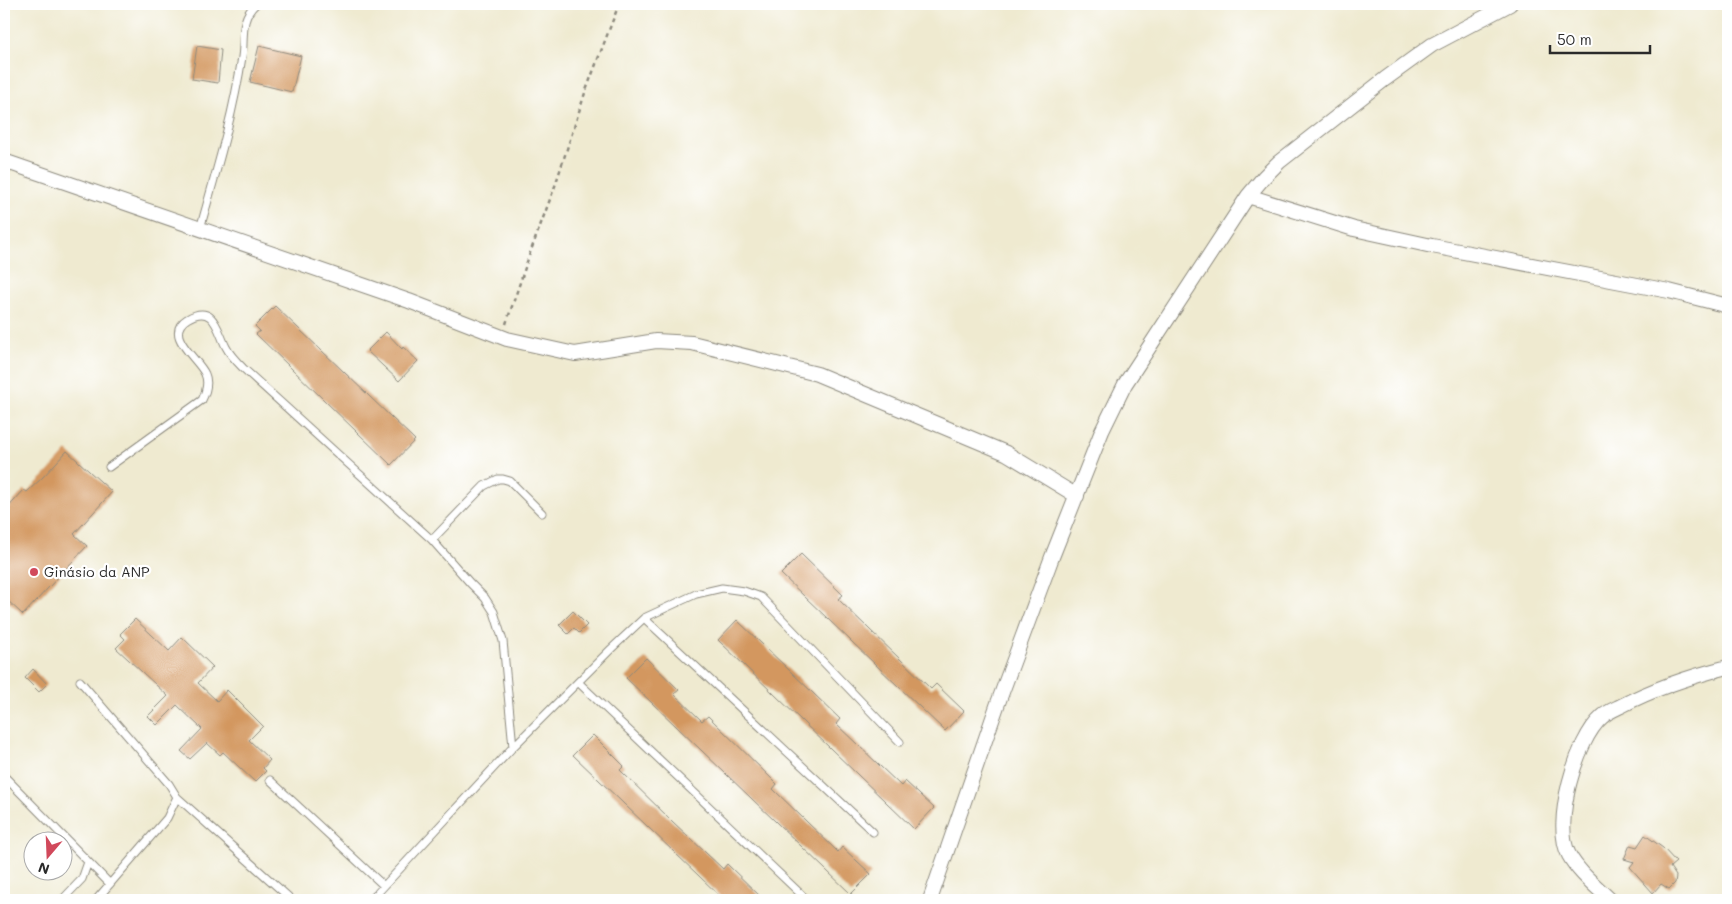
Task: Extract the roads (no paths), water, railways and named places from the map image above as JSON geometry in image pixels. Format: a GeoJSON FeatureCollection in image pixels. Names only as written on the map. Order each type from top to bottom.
{"type":"FeatureCollection","features":[{"type":"Feature","properties":{"kind":"street"},"geometry":{"type":"LineString","coordinates":[[930,900],[998,703],[1052,557],[1102,431],[1125,384],[1248,196],[1279,162],[1385,79],[1432,45],[1510,4]]}},
{"type":"Feature","properties":{"kind":"street"},"geometry":{"type":"LineString","coordinates":[[4,161],[409,301],[501,337],[575,354],[656,341],[692,343],[817,374],[1006,453],[1077,496]]}},
{"type":"Feature","properties":{"kind":"street"},"geometry":{"type":"LineString","coordinates":[[1248,196],[1354,229],[1432,246],[1669,291],[1728,306]]}},
{"type":"Feature","properties":{"kind":"street"},"geometry":{"type":"LineString","coordinates":[[1610,900],[1584,874],[1569,855],[1566,846],[1564,828],[1566,804],[1574,762],[1583,741],[1603,716],[1642,695],[1728,667]]}},
{"type":"Feature","properties":{"kind":"lane"},"geometry":{"type":"LineString","coordinates":[[200,229],[236,94],[242,54],[242,28],[252,7],[256,4]]}},
{"type":"Feature","properties":{"kind":"lane"},"geometry":{"type":"LineString","coordinates":[[109,467],[202,400],[207,384],[206,375],[179,338],[179,332],[183,323],[189,318],[206,315],[216,322],[227,349],[243,368],[432,540],[485,598],[494,612],[503,641],[513,747]]}},
{"type":"Feature","properties":{"kind":"lane"},"geometry":{"type":"LineString","coordinates":[[432,540],[484,486],[498,479],[510,481],[542,514]]}},
{"type":"Feature","properties":{"kind":"lane"},"geometry":{"type":"LineString","coordinates":[[371,900],[513,747],[611,649],[644,618],[696,594],[722,588],[744,591],[761,597],[900,742]]}},
{"type":"Feature","properties":{"kind":"lane"},"geometry":{"type":"LineString","coordinates":[[644,618],[874,832]]}},
{"type":"Feature","properties":{"kind":"lane"},"geometry":{"type":"LineString","coordinates":[[80,681],[169,784],[177,797],[292,900]]}},
{"type":"Feature","properties":{"kind":"lane"},"geometry":{"type":"LineString","coordinates":[[578,682],[805,898]]}},
{"type":"Feature","properties":{"kind":"lane"},"geometry":{"type":"LineString","coordinates":[[4,776],[110,884]]}},
{"type":"Feature","properties":{"kind":"lane"},"geometry":{"type":"LineString","coordinates":[[270,780],[384,886]]}},
{"type":"Feature","properties":{"kind":"lane"},"geometry":{"type":"LineString","coordinates":[[96,900],[167,818],[177,797]]}},
{"type":"Feature","properties":{"kind":"lane"},"geometry":{"type":"LineString","coordinates":[[62,900],[82,879],[88,862]]}},
{"type":"Feature","properties":{"kind":"lane"},"geometry":{"type":"LineString","coordinates":[[4,896],[8,900]]}},
{"type":"Feature","properties":{"kind":"place","name":"Ginásio da ANP"},"geometry":{"type":"Point","coordinates":[34,572]}}]}
